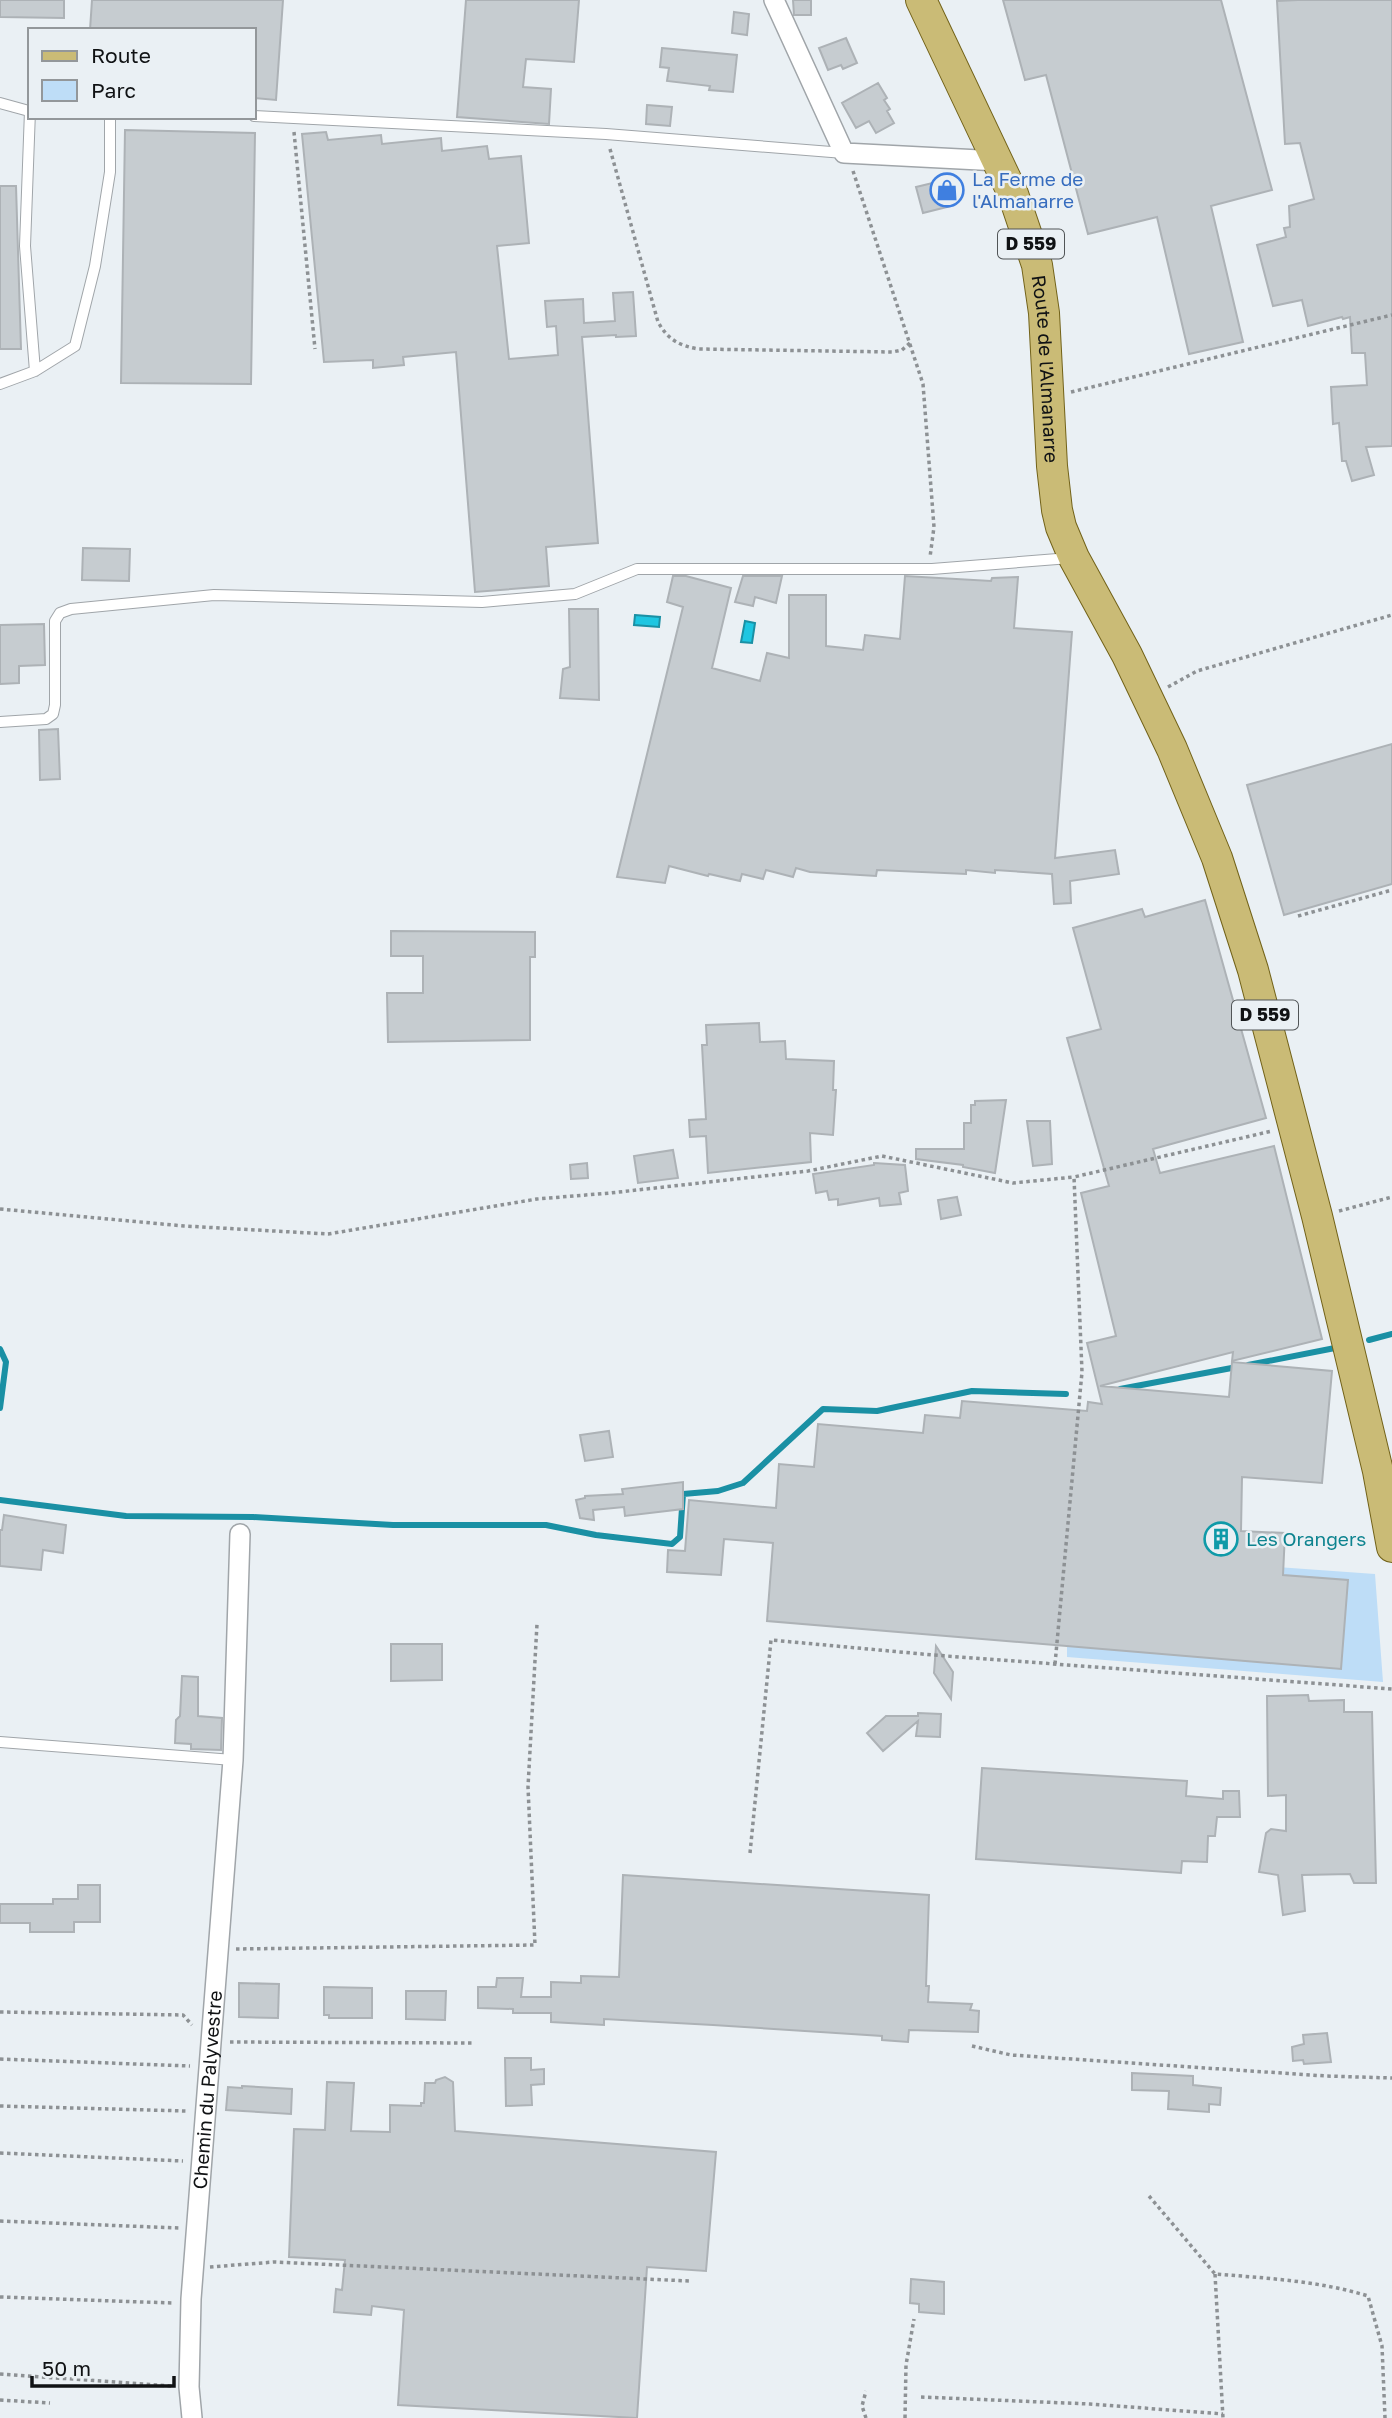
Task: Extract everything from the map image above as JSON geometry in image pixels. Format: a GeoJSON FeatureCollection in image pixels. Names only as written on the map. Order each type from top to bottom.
{"type":"FeatureCollection","features":[{"type":"Feature","properties":{"kind":"main road","name":"Route de l'Almanarre"},"geometry":{"type":"LineString","coordinates":[[921,0],[999,161],[1026,227],[1037,265],[1044,313],[1056,510],[1074,558]]}},
{"type":"Feature","properties":{"kind":"main road","name":"D 559"},"geometry":{"type":"LineString","coordinates":[[1074,558],[1149,698],[1217,858],[1253,970],[1295,1126],[1378,1471],[1392,1547]]}},
{"type":"Feature","properties":{"kind":"street"},"geometry":{"type":"LineString","coordinates":[[774,0],[844,153],[999,161]]}},
{"type":"Feature","properties":{"kind":"street","name":"Chemin du Palyvestre"},"geometry":{"type":"LineString","coordinates":[[192,2418],[189,2387],[203,2037],[217,1949],[233,1760],[240,1534]]}},
{"type":"Feature","properties":{"kind":"lane"},"geometry":{"type":"LineString","coordinates":[[0,103],[28,111]]}},
{"type":"Feature","properties":{"kind":"lane"},"geometry":{"type":"LineString","coordinates":[[256,116],[606,134],[844,153]]}},
{"type":"Feature","properties":{"kind":"lane"},"geometry":{"type":"LineString","coordinates":[[29,119],[25,246],[35,371]]}},
{"type":"Feature","properties":{"kind":"lane"},"geometry":{"type":"LineString","coordinates":[[0,384],[35,371],[75,346],[94,265],[110,172],[110,119]]}},
{"type":"Feature","properties":{"kind":"lane"},"geometry":{"type":"LineString","coordinates":[[0,722],[46,719],[52,714],[55,705],[55,621],[60,613],[71,608],[214,595],[482,602],[575,594],[637,569],[929,569],[1074,558]]}},
{"type":"Feature","properties":{"kind":"lane"},"geometry":{"type":"LineString","coordinates":[[0,1742],[233,1760]]}},
{"type":"Feature","properties":{"kind":"path"},"geometry":{"type":"LineString","coordinates":[[293,118],[315,349]]}},
{"type":"Feature","properties":{"kind":"path"},"geometry":{"type":"LineString","coordinates":[[606,134],[659,322],[670,339],[678,344],[699,349],[805,352],[892,352],[902,350],[910,343]]}},
{"type":"Feature","properties":{"kind":"path"},"geometry":{"type":"LineString","coordinates":[[844,153],[852,167],[923,384],[934,527],[929,569]]}},
{"type":"Feature","properties":{"kind":"path"},"geometry":{"type":"LineString","coordinates":[[1050,397],[1392,316]]}},
{"type":"Feature","properties":{"kind":"path"},"geometry":{"type":"LineString","coordinates":[[1149,698],[1196,671],[1392,615]]}},
{"type":"Feature","properties":{"kind":"path"},"geometry":{"type":"LineString","coordinates":[[1298,916],[1392,890]]}},
{"type":"Feature","properties":{"kind":"path"},"geometry":{"type":"LineString","coordinates":[[0,1209],[184,1226],[327,1234],[537,1199],[808,1171],[882,1156],[1013,1183],[1074,1177],[1295,1126]]}},
{"type":"Feature","properties":{"kind":"path"},"geometry":{"type":"LineString","coordinates":[[1055,1664],[1082,1372],[1074,1177]]}},
{"type":"Feature","properties":{"kind":"path"},"geometry":{"type":"LineString","coordinates":[[1317,1216],[1392,1197]]}},
{"type":"Feature","properties":{"kind":"path"},"geometry":{"type":"LineString","coordinates":[[217,1949],[535,1945],[528,1787],[537,1624]]}},
{"type":"Feature","properties":{"kind":"path"},"geometry":{"type":"LineString","coordinates":[[750,1853],[771,1640],[1392,1689]]}},
{"type":"Feature","properties":{"kind":"path"},"geometry":{"type":"LineString","coordinates":[[0,2012],[183,2015],[203,2037],[472,2043]]}},
{"type":"Feature","properties":{"kind":"path"},"geometry":{"type":"LineString","coordinates":[[972,2046],[1011,2055],[1392,2078]]}},
{"type":"Feature","properties":{"kind":"path"},"geometry":{"type":"LineString","coordinates":[[0,2059],[192,2066],[191,2077]]}},
{"type":"Feature","properties":{"kind":"path"},"geometry":{"type":"LineString","coordinates":[[0,2106],[188,2111],[190,2100]]}},
{"type":"Feature","properties":{"kind":"path"},"geometry":{"type":"LineString","coordinates":[[0,2153],[184,2161],[184,2168]]}},
{"type":"Feature","properties":{"kind":"path"},"geometry":{"type":"LineString","coordinates":[[921,2397],[1090,2404],[1223,2416],[1215,2274],[1149,2196]]}},
{"type":"Feature","properties":{"kind":"path"},"geometry":{"type":"LineString","coordinates":[[178,2239],[180,2216]]}},
{"type":"Feature","properties":{"kind":"path"},"geometry":{"type":"LineString","coordinates":[[0,2221],[179,2228]]}},
{"type":"Feature","properties":{"kind":"path"},"geometry":{"type":"LineString","coordinates":[[194,2269],[274,2262],[688,2281]]}},
{"type":"Feature","properties":{"kind":"path"},"geometry":{"type":"LineString","coordinates":[[1215,2274],[1310,2283],[1368,2296],[1382,2346],[1385,2418]]}},
{"type":"Feature","properties":{"kind":"path"},"geometry":{"type":"LineString","coordinates":[[0,2297],[174,2303],[174,2292]]}},
{"type":"Feature","properties":{"kind":"path"},"geometry":{"type":"LineString","coordinates":[[905,2418],[906,2365],[914,2319]]}},
{"type":"Feature","properties":{"kind":"path"},"geometry":{"type":"LineString","coordinates":[[0,2374],[189,2387]]}},
{"type":"Feature","properties":{"kind":"path"},"geometry":{"type":"LineString","coordinates":[[866,2391],[862,2406],[866,2418]]}},
{"type":"Feature","properties":{"kind":"path"},"geometry":{"type":"LineString","coordinates":[[0,2400],[50,2403]]}},
{"type":"Feature","properties":{"kind":"green space"},"geometry":{"type":"Polygon","coordinates":[[[1251,1565],[1375,1574],[1383,1682],[1067,1657],[1067,1646],[1341,1669],[1348,1580],[1251,1573],[1251,1565]]]}},
{"type":"Feature","properties":{"kind":"water"},"geometry":{"type":"Polygon","coordinates":[[[635,615],[660,617],[659,627],[634,625],[635,615]]]}},
{"type":"Feature","properties":{"kind":"water"},"geometry":{"type":"Polygon","coordinates":[[[745,621],[755,623],[752,643],[741,642],[745,621]]]}},
{"type":"Feature","properties":{"kind":"building"},"geometry":{"type":"Polygon","coordinates":[[[0,0],[64,0],[64,18],[0,17],[0,0]]]}},
{"type":"Feature","properties":{"kind":"building"},"geometry":{"type":"Polygon","coordinates":[[[92,0],[283,0],[276,100],[256,98],[256,28],[90,28],[92,0]]]}},
{"type":"Feature","properties":{"kind":"building"},"geometry":{"type":"Polygon","coordinates":[[[466,0],[579,0],[574,62],[526,59],[523,87],[551,89],[549,124],[457,117],[466,0]]]}},
{"type":"Feature","properties":{"kind":"building"},"geometry":{"type":"Polygon","coordinates":[[[793,0],[811,0],[811,15],[794,15],[793,0]]]}},
{"type":"Feature","properties":{"kind":"building"},"geometry":{"type":"Polygon","coordinates":[[[1003,0],[1221,0],[1272,190],[1211,206],[1243,342],[1189,354],[1157,217],[1088,234],[1046,75],[1025,80],[1003,0]]]}},
{"type":"Feature","properties":{"kind":"building"},"geometry":{"type":"Polygon","coordinates":[[[1392,0],[1392,446],[1366,447],[1374,475],[1352,481],[1346,461],[1342,461],[1339,423],[1333,424],[1331,387],[1367,385],[1365,353],[1352,353],[1350,317],[1308,326],[1302,300],[1273,306],[1257,245],[1286,237],[1284,228],[1290,227],[1289,206],[1314,199],[1300,143],[1285,144],[1277,1],[1392,0]]]}},
{"type":"Feature","properties":{"kind":"building"},"geometry":{"type":"Polygon","coordinates":[[[734,12],[749,14],[747,35],[732,33],[734,12]]]}},
{"type":"Feature","properties":{"kind":"building"},"geometry":{"type":"Polygon","coordinates":[[[846,38],[857,63],[843,69],[841,65],[828,70],[819,48],[846,38]]]}},
{"type":"Feature","properties":{"kind":"building"},"geometry":{"type":"Polygon","coordinates":[[[662,48],[737,55],[733,92],[709,90],[710,86],[667,81],[669,68],[660,67],[662,48]]]}},
{"type":"Feature","properties":{"kind":"building"},"geometry":{"type":"Polygon","coordinates":[[[878,83],[887,98],[884,100],[890,109],[887,111],[894,123],[876,133],[869,121],[856,128],[842,103],[878,83]]]}},
{"type":"Feature","properties":{"kind":"building"},"geometry":{"type":"Polygon","coordinates":[[[647,105],[672,107],[670,126],[646,124],[647,105]]]}},
{"type":"Feature","properties":{"kind":"building"},"geometry":{"type":"Polygon","coordinates":[[[125,130],[255,133],[251,384],[121,383],[125,130]]]}},
{"type":"Feature","properties":{"kind":"building"},"geometry":{"type":"Polygon","coordinates":[[[326,132],[328,140],[381,135],[382,144],[441,138],[442,151],[487,146],[489,159],[521,156],[529,243],[497,246],[509,359],[558,355],[556,326],[547,327],[545,301],[583,299],[584,323],[615,321],[613,293],[633,292],[636,336],[582,337],[598,543],[546,547],[549,586],[475,592],[456,352],[403,357],[404,365],[373,368],[373,360],[324,362],[302,134],[326,132]]]}},
{"type":"Feature","properties":{"kind":"building"},"geometry":{"type":"Polygon","coordinates":[[[945,180],[951,206],[923,213],[916,187],[945,180]]]}},
{"type":"Feature","properties":{"kind":"building"},"geometry":{"type":"Polygon","coordinates":[[[0,186],[16,186],[21,349],[0,349],[0,186]]]}},
{"type":"Feature","properties":{"kind":"building"},"geometry":{"type":"Polygon","coordinates":[[[83,548],[130,549],[129,581],[82,580],[83,548]]]}},
{"type":"Feature","properties":{"kind":"building"},"geometry":{"type":"Polygon","coordinates":[[[673,576],[686,576],[731,588],[712,668],[760,681],[767,653],[789,658],[789,595],[826,595],[826,646],[863,650],[865,635],[900,639],[905,576],[991,581],[992,578],[1018,577],[1014,628],[1072,632],[1055,858],[1115,850],[1119,874],[1070,881],[1071,903],[1054,904],[1052,874],[995,870],[995,873],[966,870],[966,874],[877,870],[876,876],[810,872],[796,868],[793,877],[766,870],[763,879],[742,874],[740,881],[669,866],[665,883],[617,877],[683,607],[667,602],[673,576]]]}},
{"type":"Feature","properties":{"kind":"building"},"geometry":{"type":"Polygon","coordinates":[[[743,576],[782,576],[776,603],[755,597],[753,606],[735,602],[743,576]]]}},
{"type":"Feature","properties":{"kind":"building"},"geometry":{"type":"Polygon","coordinates":[[[569,609],[598,609],[599,700],[560,698],[563,669],[570,667],[569,609]]]}},
{"type":"Feature","properties":{"kind":"building"},"geometry":{"type":"Polygon","coordinates":[[[44,624],[45,665],[19,666],[19,683],[0,684],[0,625],[44,624]]]}},
{"type":"Feature","properties":{"kind":"building"},"geometry":{"type":"Polygon","coordinates":[[[58,729],[60,779],[40,780],[39,730],[58,729]]]}},
{"type":"Feature","properties":{"kind":"building"},"geometry":{"type":"Polygon","coordinates":[[[1392,744],[1392,884],[1284,915],[1247,785],[1392,744]]]}},
{"type":"Feature","properties":{"kind":"building"},"geometry":{"type":"Polygon","coordinates":[[[1205,900],[1266,1118],[1153,1149],[1160,1173],[1274,1146],[1322,1339],[1232,1361],[1233,1352],[1100,1386],[1229,1397],[1232,1362],[1332,1371],[1322,1483],[1242,1477],[1241,1531],[1285,1533],[1283,1575],[1348,1580],[1341,1669],[767,1621],[773,1543],[724,1539],[721,1575],[667,1572],[668,1550],[685,1551],[689,1500],[776,1508],[779,1464],[814,1467],[818,1424],[923,1433],[925,1415],[960,1418],[962,1401],[1087,1411],[1088,1402],[1102,1404],[1087,1343],[1116,1336],[1081,1193],[1109,1186],[1067,1038],[1101,1029],[1073,928],[1142,909],[1145,917],[1205,900]]]}},
{"type":"Feature","properties":{"kind":"building"},"geometry":{"type":"Polygon","coordinates":[[[391,931],[535,932],[535,957],[530,957],[530,1040],[388,1042],[387,993],[423,993],[423,956],[391,956],[391,931]]]}},
{"type":"Feature","properties":{"kind":"building"},"geometry":{"type":"Polygon","coordinates":[[[759,1023],[760,1042],[785,1041],[786,1059],[834,1061],[833,1090],[836,1090],[833,1135],[810,1133],[811,1162],[708,1173],[706,1136],[690,1137],[689,1120],[706,1119],[702,1045],[707,1045],[706,1025],[759,1023]]]}},
{"type":"Feature","properties":{"kind":"building"},"geometry":{"type":"Polygon","coordinates":[[[1006,1100],[995,1173],[963,1165],[916,1159],[916,1149],[964,1149],[964,1123],[971,1123],[971,1105],[975,1105],[975,1101],[1006,1100]]]}},
{"type":"Feature","properties":{"kind":"building"},"geometry":{"type":"Polygon","coordinates":[[[1027,1121],[1050,1121],[1052,1164],[1033,1166],[1027,1121]]]}},
{"type":"Feature","properties":{"kind":"building"},"geometry":{"type":"Polygon","coordinates":[[[673,1150],[678,1178],[638,1183],[634,1156],[673,1150]]]}},
{"type":"Feature","properties":{"kind":"building"},"geometry":{"type":"Polygon","coordinates":[[[587,1163],[588,1178],[571,1179],[570,1165],[587,1163]]]}},
{"type":"Feature","properties":{"kind":"building"},"geometry":{"type":"Polygon","coordinates":[[[874,1163],[905,1165],[908,1191],[899,1193],[901,1204],[880,1206],[879,1198],[838,1205],[838,1199],[829,1200],[827,1191],[816,1193],[813,1174],[874,1163]]]}},
{"type":"Feature","properties":{"kind":"building"},"geometry":{"type":"Polygon","coordinates":[[[957,1197],[961,1215],[941,1219],[938,1200],[957,1197]]]}},
{"type":"Feature","properties":{"kind":"building"},"geometry":{"type":"Polygon","coordinates":[[[609,1431],[613,1457],[585,1461],[580,1435],[609,1431]]]}},
{"type":"Feature","properties":{"kind":"building"},"geometry":{"type":"Polygon","coordinates":[[[683,1482],[683,1509],[625,1516],[624,1507],[593,1510],[594,1520],[580,1518],[576,1500],[585,1496],[623,1494],[622,1489],[683,1482]]]}},
{"type":"Feature","properties":{"kind":"building"},"geometry":{"type":"Polygon","coordinates":[[[4,1515],[66,1525],[63,1553],[43,1550],[41,1570],[0,1566],[0,1530],[4,1515]]]}},
{"type":"Feature","properties":{"kind":"building"},"geometry":{"type":"Polygon","coordinates":[[[391,1644],[442,1644],[442,1680],[391,1681],[391,1644]]]}},
{"type":"Feature","properties":{"kind":"building"},"geometry":{"type":"Polygon","coordinates":[[[936,1646],[953,1672],[951,1699],[934,1673],[936,1646]]]}},
{"type":"Feature","properties":{"kind":"building"},"geometry":{"type":"Polygon","coordinates":[[[182,1676],[198,1677],[198,1716],[222,1718],[221,1750],[191,1749],[191,1744],[175,1743],[176,1720],[180,1716],[182,1676]]]}},
{"type":"Feature","properties":{"kind":"building"},"geometry":{"type":"Polygon","coordinates":[[[1308,1695],[1309,1701],[1344,1700],[1344,1712],[1372,1712],[1376,1883],[1354,1883],[1350,1874],[1302,1875],[1305,1911],[1283,1915],[1278,1875],[1259,1872],[1266,1833],[1271,1829],[1286,1831],[1286,1795],[1268,1796],[1267,1696],[1308,1695]]]}},
{"type":"Feature","properties":{"kind":"building"},"geometry":{"type":"Polygon","coordinates":[[[918,1713],[941,1714],[940,1737],[916,1736],[918,1721],[883,1751],[867,1733],[886,1716],[918,1716],[918,1713]]]}},
{"type":"Feature","properties":{"kind":"building"},"geometry":{"type":"Polygon","coordinates":[[[982,1768],[1187,1781],[1186,1796],[1223,1799],[1223,1791],[1239,1791],[1240,1817],[1217,1817],[1215,1836],[1208,1836],[1207,1862],[1182,1861],[1181,1873],[976,1859],[982,1768]]]}},
{"type":"Feature","properties":{"kind":"building"},"geometry":{"type":"Polygon","coordinates":[[[623,1875],[929,1895],[926,1986],[929,1986],[928,2002],[972,2004],[970,2010],[979,2011],[978,2032],[909,2030],[908,2042],[882,2040],[882,2036],[713,2025],[604,2019],[604,2025],[551,2022],[551,2013],[513,2013],[513,2009],[478,2008],[478,1987],[496,1987],[497,1978],[523,1978],[521,1997],[551,1997],[551,1982],[581,1983],[581,1976],[619,1977],[623,1875]]]}},
{"type":"Feature","properties":{"kind":"building"},"geometry":{"type":"Polygon","coordinates":[[[78,1885],[100,1885],[100,1922],[74,1922],[74,1932],[30,1932],[30,1923],[0,1923],[0,1904],[53,1904],[53,1899],[78,1899],[78,1885]]]}},
{"type":"Feature","properties":{"kind":"building"},"geometry":{"type":"Polygon","coordinates":[[[239,1983],[279,1984],[278,2018],[239,2017],[239,1983]]]}},
{"type":"Feature","properties":{"kind":"building"},"geometry":{"type":"Polygon","coordinates":[[[324,1987],[372,1988],[372,2018],[329,2018],[329,2015],[324,2015],[324,1987]]]}},
{"type":"Feature","properties":{"kind":"building"},"geometry":{"type":"Polygon","coordinates":[[[406,1991],[446,1991],[445,2020],[406,2019],[406,1991]]]}},
{"type":"Feature","properties":{"kind":"building"},"geometry":{"type":"Polygon","coordinates":[[[1327,2033],[1331,2062],[1304,2064],[1303,2060],[1293,2061],[1292,2047],[1304,2044],[1303,2035],[1327,2033]]]}},
{"type":"Feature","properties":{"kind":"building"},"geometry":{"type":"Polygon","coordinates":[[[505,2058],[531,2058],[531,2070],[544,2069],[544,2084],[531,2085],[532,2105],[506,2106],[505,2058]]]}},
{"type":"Feature","properties":{"kind":"building"},"geometry":{"type":"Polygon","coordinates":[[[1132,2073],[1193,2076],[1193,2085],[1221,2088],[1220,2105],[1209,2104],[1209,2112],[1168,2109],[1169,2091],[1132,2090],[1132,2073]]]}},
{"type":"Feature","properties":{"kind":"building"},"geometry":{"type":"Polygon","coordinates":[[[445,2077],[453,2082],[455,2131],[716,2152],[706,2271],[647,2267],[637,2418],[398,2405],[404,2310],[372,2306],[371,2315],[334,2312],[336,2289],[342,2290],[345,2260],[289,2257],[294,2129],[325,2130],[327,2082],[354,2083],[351,2131],[390,2132],[390,2105],[421,2106],[421,2103],[424,2103],[425,2083],[435,2083],[445,2077]]]}},
{"type":"Feature","properties":{"kind":"building"},"geometry":{"type":"Polygon","coordinates":[[[228,2087],[292,2089],[291,2114],[226,2110],[228,2087]]]}},
{"type":"Feature","properties":{"kind":"building"},"geometry":{"type":"Polygon","coordinates":[[[911,2279],[944,2282],[944,2314],[919,2312],[919,2304],[910,2303],[911,2279]]]}},
{"type":"Feature","properties":{"kind":"waterway"},"geometry":{"type":"LineString","coordinates":[[1369,1340],[1392,1334]]}},
{"type":"Feature","properties":{"kind":"waterway"},"geometry":{"type":"LineString","coordinates":[[1248,1365],[1335,1348]]}},
{"type":"Feature","properties":{"kind":"waterway"},"geometry":{"type":"LineString","coordinates":[[0,1349],[6,1362],[0,1408]]}},
{"type":"Feature","properties":{"kind":"waterway"},"geometry":{"type":"LineString","coordinates":[[1120,1389],[1237,1367]]}},
{"type":"Feature","properties":{"kind":"waterway"},"geometry":{"type":"LineString","coordinates":[[0,1500],[126,1516],[253,1517],[393,1525],[546,1525],[596,1535],[672,1544],[680,1537],[683,1494],[718,1491],[743,1483],[823,1409],[877,1411],[972,1391],[1066,1394]]}},
{"type":"Feature","properties":{"kind":"place","name":"La Ferme de l'Almanarre"},"geometry":{"type":"Point","coordinates":[947,190]}},
{"type":"Feature","properties":{"kind":"place","name":"Les Orangers"},"geometry":{"type":"Point","coordinates":[1221,1539]}}]}
